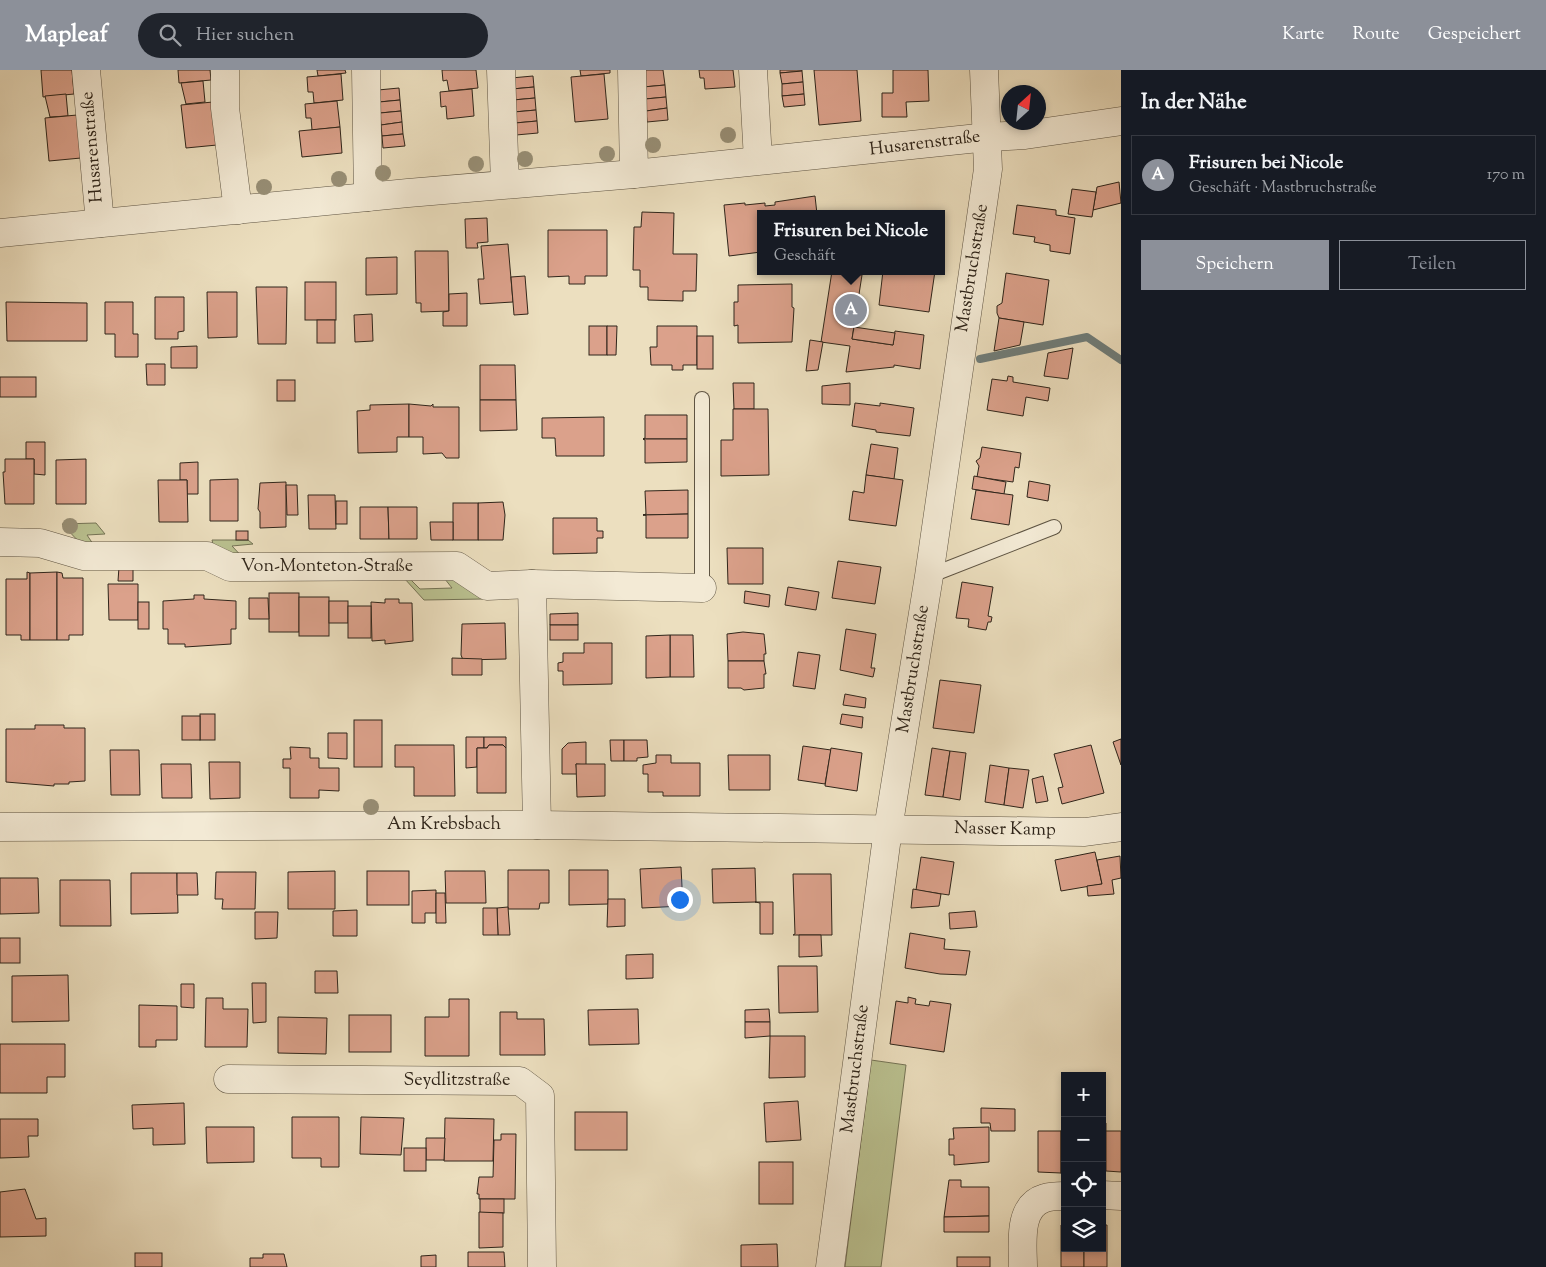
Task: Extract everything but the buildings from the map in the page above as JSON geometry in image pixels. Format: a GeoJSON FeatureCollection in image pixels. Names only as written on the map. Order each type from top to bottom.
{"type":"FeatureCollection","features":[{"type":"Feature","properties":{"kind":"street","name":"Husarenstraße"},"geometry":{"type":"LineString","coordinates":[[86,70],[100,224]]}},
{"type":"Feature","properties":{"kind":"street"},"geometry":{"type":"LineString","coordinates":[[225,70],[225,108],[238,210]]}},
{"type":"Feature","properties":{"kind":"street"},"geometry":{"type":"LineString","coordinates":[[366,70],[368,197]]}},
{"type":"Feature","properties":{"kind":"street"},"geometry":{"type":"LineString","coordinates":[[501,70],[505,184]]}},
{"type":"Feature","properties":{"kind":"street"},"geometry":{"type":"LineString","coordinates":[[632,70],[634,174]]}},
{"type":"Feature","properties":{"kind":"street"},"geometry":{"type":"LineString","coordinates":[[753,70],[758,160]]}},
{"type":"Feature","properties":{"kind":"street","name":"Mastbruchstraße"},"geometry":{"type":"LineString","coordinates":[[830,1267],[888,829],[929,576],[988,169],[984,70]]}},
{"type":"Feature","properties":{"kind":"street","name":"Husarenstraße"},"geometry":{"type":"LineString","coordinates":[[0,233],[505,184],[634,174],[988,137],[1025,135],[1121,121]]}},
{"type":"Feature","properties":{"kind":"street","name":"Von-Monteton-Straße"},"geometry":{"type":"LineString","coordinates":[[0,542],[40,543],[84,556],[207,556],[230,567],[457,566],[487,586],[532,584],[702,588]]}},
{"type":"Feature","properties":{"kind":"street"},"geometry":{"type":"LineString","coordinates":[[532,584],[538,825]]}},
{"type":"Feature","properties":{"kind":"street","name":"Am Krebsbach"},"geometry":{"type":"LineString","coordinates":[[0,827],[538,825],[888,829]]}},
{"type":"Feature","properties":{"kind":"street","name":"Nasser Kamp"},"geometry":{"type":"LineString","coordinates":[[888,829],[1085,832],[1121,827]]}},
{"type":"Feature","properties":{"kind":"street","name":"Seydlitzstraße"},"geometry":{"type":"LineString","coordinates":[[228,1079],[520,1081],[540,1096],[542,1267]]}},
{"type":"Feature","properties":{"kind":"street"},"geometry":{"type":"LineString","coordinates":[[1106,1195],[1121,1196]]}},
{"type":"Feature","properties":{"kind":"street"},"geometry":{"type":"LineString","coordinates":[[1023,1267],[1023,1230],[1026,1215],[1034,1205],[1044,1198],[1061,1196]]}},
{"type":"Feature","properties":{"kind":"lane"},"geometry":{"type":"LineString","coordinates":[[702,399],[702,588]]}},
{"type":"Feature","properties":{"kind":"lane"},"geometry":{"type":"LineString","coordinates":[[929,576],[1054,527]]}},
{"type":"Feature","properties":{"kind":"green space"},"geometry":{"type":"Polygon","coordinates":[[[96,523],[105,534],[87,535],[95,547],[83,546],[62,524],[96,523]]]}},
{"type":"Feature","properties":{"kind":"green space"},"geometry":{"type":"Polygon","coordinates":[[[212,540],[248,540],[253,544],[232,546],[246,561],[231,560],[213,544],[212,540]]]}},
{"type":"Feature","properties":{"kind":"green space"},"geometry":{"type":"Polygon","coordinates":[[[441,574],[460,579],[483,599],[424,600],[404,578],[406,575],[420,589],[452,588],[441,574]]]}},
{"type":"Feature","properties":{"kind":"green space"},"geometry":{"type":"Polygon","coordinates":[[[871,1060],[906,1065],[881,1267],[845,1267],[871,1060]]]}},
{"type":"Feature","properties":{"kind":"waterway"},"geometry":{"type":"LineString","coordinates":[[980,359],[1087,337],[1121,360]]}},
{"type":"Feature","properties":{"kind":"place","name":"Frisuren bei Nicole"},"geometry":{"type":"Point","coordinates":[851,310]}}]}
